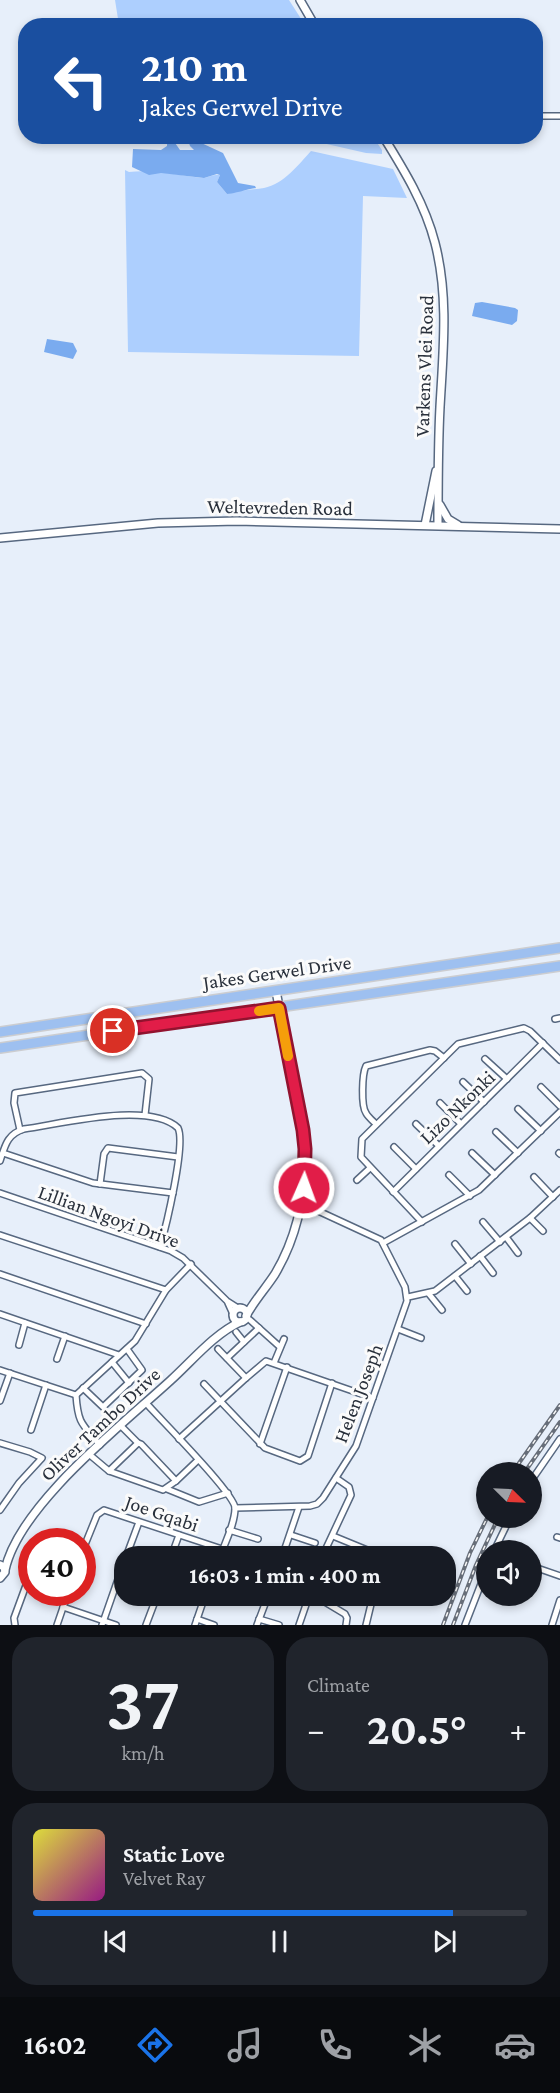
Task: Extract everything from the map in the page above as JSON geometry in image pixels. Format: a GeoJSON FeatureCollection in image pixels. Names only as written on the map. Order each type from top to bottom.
{"type":"FeatureCollection","features":[{"type":"Feature","properties":{"kind":"highway","name":"Jakes Gerwel Drive"},"geometry":{"type":"LineString","coordinates":[[0,1032],[560,948]]}},
{"type":"Feature","properties":{"kind":"highway","name":"Jakes Gerwel Drive"},"geometry":{"type":"LineString","coordinates":[[0,1048],[560,966]]}},
{"type":"Feature","properties":{"kind":"street"},"geometry":{"type":"LineString","coordinates":[[300,0],[310,18]]}},
{"type":"Feature","properties":{"kind":"street"},"geometry":{"type":"LineString","coordinates":[[543,116],[560,116]]}},
{"type":"Feature","properties":{"kind":"street","name":"Varkens Vlei Road"},"geometry":{"type":"LineString","coordinates":[[388,144],[420,201],[432,232],[441,268],[445,315],[437,466],[438,525]]}},
{"type":"Feature","properties":{"kind":"street","name":"Varkens Vlei Road"},"geometry":{"type":"LineString","coordinates":[[425,525],[437,466]]}},
{"type":"Feature","properties":{"kind":"street"},"geometry":{"type":"LineString","coordinates":[[438,497],[442,511],[448,519],[461,526]]}},
{"type":"Feature","properties":{"kind":"street","name":"Weltevreden Road"},"geometry":{"type":"LineString","coordinates":[[0,538],[158,523],[237,521],[560,529]]}},
{"type":"Feature","properties":{"kind":"street","name":"Oliver Tambo Drive"},"geometry":{"type":"LineString","coordinates":[[1,1572],[28,1522],[49,1495],[226,1330],[246,1319],[287,1250],[301,1203],[305,1165],[303,1130],[276,991]]}},
{"type":"Feature","properties":{"kind":"street"},"geometry":{"type":"LineString","coordinates":[[422,1222],[361,1157],[361,1142],[376,1124],[460,1043],[519,1029],[528,1030],[560,1060]]}},
{"type":"Feature","properties":{"kind":"street","name":"Lizo Nkonki"},"geometry":{"type":"LineString","coordinates":[[393,1192],[543,1043]]}},
{"type":"Feature","properties":{"kind":"street"},"geometry":{"type":"LineString","coordinates":[[376,1124],[364,1112],[363,1074],[366,1066],[430,1050],[435,1050],[444,1058]]}},
{"type":"Feature","properties":{"kind":"street"},"geometry":{"type":"LineString","coordinates":[[485,1059],[507,1079]]}},
{"type":"Feature","properties":{"kind":"street"},"geometry":{"type":"LineString","coordinates":[[20,1130],[14,1102],[15,1094],[142,1073],[149,1079],[145,1115]]}},
{"type":"Feature","properties":{"kind":"street"},"geometry":{"type":"LineString","coordinates":[[463,1082],[484,1102]]}},
{"type":"Feature","properties":{"kind":"street"},"geometry":{"type":"LineString","coordinates":[[541,1087],[560,1106]]}},
{"type":"Feature","properties":{"kind":"street"},"geometry":{"type":"LineString","coordinates":[[440,1103],[461,1124]]}},
{"type":"Feature","properties":{"kind":"street"},"geometry":{"type":"LineString","coordinates":[[518,1109],[541,1131]]}},
{"type":"Feature","properties":{"kind":"street"},"geometry":{"type":"LineString","coordinates":[[383,1243],[479,1190],[560,1112]]}},
{"type":"Feature","properties":{"kind":"street"},"geometry":{"type":"LineString","coordinates":[[0,1161],[9,1138],[20,1130],[112,1116],[145,1115],[167,1120],[178,1128],[180,1139],[173,1193],[160,1247]]}},
{"type":"Feature","properties":{"kind":"street"},"geometry":{"type":"LineString","coordinates":[[416,1124],[438,1146]]}},
{"type":"Feature","properties":{"kind":"street"},"geometry":{"type":"LineString","coordinates":[[496,1131],[518,1153]]}},
{"type":"Feature","properties":{"kind":"street"},"geometry":{"type":"LineString","coordinates":[[394,1147],[416,1169]]}},
{"type":"Feature","properties":{"kind":"street"},"geometry":{"type":"LineString","coordinates":[[100,1184],[104,1154],[108,1148],[178,1157]]}},
{"type":"Feature","properties":{"kind":"street"},"geometry":{"type":"LineString","coordinates":[[3,1153],[100,1184],[173,1193]]}},
{"type":"Feature","properties":{"kind":"street"},"geometry":{"type":"LineString","coordinates":[[472,1153],[495,1175]]}},
{"type":"Feature","properties":{"kind":"street"},"geometry":{"type":"LineString","coordinates":[[357,1180],[370,1168]]}},
{"type":"Feature","properties":{"kind":"street"},"geometry":{"type":"LineString","coordinates":[[449,1175],[470,1196]]}},
{"type":"Feature","properties":{"kind":"street"},"geometry":{"type":"LineString","coordinates":[[534,1177],[560,1202]]}},
{"type":"Feature","properties":{"kind":"street"},"geometry":{"type":"LineString","coordinates":[[301,1203],[370,1233],[383,1243],[408,1297],[429,1294],[455,1276],[530,1218],[560,1190]]}},
{"type":"Feature","properties":{"kind":"street","name":"Lillian Ngoyi Drive"},"geometry":{"type":"LineString","coordinates":[[0,1193],[160,1247],[183,1258],[236,1311]]}},
{"type":"Feature","properties":{"kind":"street"},"geometry":{"type":"LineString","coordinates":[[530,1218],[543,1232]]}},
{"type":"Feature","properties":{"kind":"street"},"geometry":{"type":"LineString","coordinates":[[483,1222],[500,1242]]}},
{"type":"Feature","properties":{"kind":"street"},"geometry":{"type":"LineString","coordinates":[[0,1235],[166,1290]]}},
{"type":"Feature","properties":{"kind":"street"},"geometry":{"type":"LineString","coordinates":[[506,1237],[518,1253]]}},
{"type":"Feature","properties":{"kind":"street"},"geometry":{"type":"LineString","coordinates":[[455,1244],[471,1264]]}},
{"type":"Feature","properties":{"kind":"street"},"geometry":{"type":"LineString","coordinates":[[480,1256],[493,1273]]}},
{"type":"Feature","properties":{"kind":"street"},"geometry":{"type":"LineString","coordinates":[[100,1445],[77,1414],[76,1395],[135,1341],[166,1290],[190,1264]]}},
{"type":"Feature","properties":{"kind":"street"},"geometry":{"type":"LineString","coordinates":[[0,1274],[146,1324]]}},
{"type":"Feature","properties":{"kind":"street"},"geometry":{"type":"LineString","coordinates":[[455,1276],[467,1291]]}},
{"type":"Feature","properties":{"kind":"street"},"geometry":{"type":"LineString","coordinates":[[429,1294],[442,1310]]}},
{"type":"Feature","properties":{"kind":"street","name":"Helen Joseph"},"geometry":{"type":"LineString","coordinates":[[235,1508],[299,1507],[317,1504],[356,1446],[408,1297]]}},
{"type":"Feature","properties":{"kind":"street","name":"Oliver Tambo Drive"},"geometry":{"type":"LineString","coordinates":[[226,1330],[236,1311],[255,1301]]}},
{"type":"Feature","properties":{"kind":"street"},"geometry":{"type":"LineString","coordinates":[[246,1319],[245,1311],[236,1311],[236,1320],[246,1319],[280,1347]]}},
{"type":"Feature","properties":{"kind":"street"},"geometry":{"type":"LineString","coordinates":[[0,1314],[119,1355]]}},
{"type":"Feature","properties":{"kind":"street"},"geometry":{"type":"LineString","coordinates":[[19,1345],[25,1323]]}},
{"type":"Feature","properties":{"kind":"street"},"geometry":{"type":"LineString","coordinates":[[227,1358],[259,1328]]}},
{"type":"Feature","properties":{"kind":"street"},"geometry":{"type":"LineString","coordinates":[[398,1329],[421,1338]]}},
{"type":"Feature","properties":{"kind":"street"},"geometry":{"type":"LineString","coordinates":[[236,1332],[244,1342]]}},
{"type":"Feature","properties":{"kind":"street"},"geometry":{"type":"LineString","coordinates":[[57,1359],[64,1336]]}},
{"type":"Feature","properties":{"kind":"street"},"geometry":{"type":"LineString","coordinates":[[274,1363],[284,1339]]}},
{"type":"Feature","properties":{"kind":"street"},"geometry":{"type":"LineString","coordinates":[[83,1388],[102,1407],[142,1369],[127,1349]]}},
{"type":"Feature","properties":{"kind":"street"},"geometry":{"type":"LineString","coordinates":[[218,1349],[246,1378]]}},
{"type":"Feature","properties":{"kind":"street"},"geometry":{"type":"LineString","coordinates":[[112,1362],[129,1383]]}},
{"type":"Feature","properties":{"kind":"street"},"geometry":{"type":"LineString","coordinates":[[179,1439],[264,1362],[287,1367],[373,1398]]}},
{"type":"Feature","properties":{"kind":"street"},"geometry":{"type":"LineString","coordinates":[[260,1444],[287,1367]]}},
{"type":"Feature","properties":{"kind":"street"},"geometry":{"type":"LineString","coordinates":[[0,1370],[76,1395]]}},
{"type":"Feature","properties":{"kind":"street"},"geometry":{"type":"LineString","coordinates":[[0,1401],[10,1373]]}},
{"type":"Feature","properties":{"kind":"street"},"geometry":{"type":"LineString","coordinates":[[204,1384],[260,1444],[268,1450],[297,1460],[305,1459],[332,1383]]}},
{"type":"Feature","properties":{"kind":"street"},"geometry":{"type":"LineString","coordinates":[[31,1430],[46,1385]]}},
{"type":"Feature","properties":{"kind":"street"},"geometry":{"type":"LineString","coordinates":[[146,1403],[228,1492],[234,1502],[235,1508],[223,1546]]}},
{"type":"Feature","properties":{"kind":"street"},"geometry":{"type":"LineString","coordinates":[[121,1426],[144,1446],[176,1481]]}},
{"type":"Feature","properties":{"kind":"street"},"geometry":{"type":"LineString","coordinates":[[542,1465],[560,1439]]}},
{"type":"Feature","properties":{"kind":"street"},"geometry":{"type":"LineString","coordinates":[[0,1443],[42,1458],[0,1510]]}},
{"type":"Feature","properties":{"kind":"street"},"geometry":{"type":"LineString","coordinates":[[109,1471],[138,1443]]}},
{"type":"Feature","properties":{"kind":"street"},"geometry":{"type":"LineString","coordinates":[[90,1455],[101,1467],[109,1471],[162,1490],[167,1489],[199,1502],[228,1492]]}},
{"type":"Feature","properties":{"kind":"street"},"geometry":{"type":"LineString","coordinates":[[167,1489],[198,1460]]}},
{"type":"Feature","properties":{"kind":"street"},"geometry":{"type":"LineString","coordinates":[[328,1546],[345,1511],[351,1492],[349,1487],[336,1478]]}},
{"type":"Feature","properties":{"kind":"street"},"geometry":{"type":"LineString","coordinates":[[286,1546],[299,1507]]}},
{"type":"Feature","properties":{"kind":"street","name":"Joe Gqabi"},"geometry":{"type":"LineString","coordinates":[[91,1528],[100,1511],[104,1510],[213,1546]]}},
{"type":"Feature","properties":{"kind":"street"},"geometry":{"type":"LineString","coordinates":[[130,1546],[139,1521]]}},
{"type":"Feature","properties":{"kind":"street"},"geometry":{"type":"LineString","coordinates":[[229,1530],[258,1539]]}},
{"type":"Feature","properties":{"kind":"street"},"geometry":{"type":"LineString","coordinates":[[175,1546],[179,1535]]}},
{"type":"Feature","properties":{"kind":"street"},"geometry":{"type":"LineString","coordinates":[[291,1535],[315,1543]]}},
{"type":"Feature","properties":{"kind":"street"},"geometry":{"type":"LineString","coordinates":[[333,1536],[357,1546]]}},
{"type":"Feature","properties":{"kind":"street"},"geometry":{"type":"LineString","coordinates":[[542,1570],[560,1576]]}},
{"type":"Feature","properties":{"kind":"street"},"geometry":{"type":"LineString","coordinates":[[102,1623],[114,1590]]}},
{"type":"Feature","properties":{"kind":"street"},"geometry":{"type":"LineString","coordinates":[[465,1625],[476,1597]]}},
{"type":"Feature","properties":{"kind":"street"},"geometry":{"type":"LineString","coordinates":[[552,1625],[560,1600]]}},
{"type":"Feature","properties":{"kind":"street"},"geometry":{"type":"LineString","coordinates":[[15,1625],[14,1618],[18,1606]]}},
{"type":"Feature","properties":{"kind":"street"},"geometry":{"type":"LineString","coordinates":[[146,1625],[153,1606]]}},
{"type":"Feature","properties":{"kind":"street"},"geometry":{"type":"LineString","coordinates":[[202,1606],[196,1622],[214,1625]]}},
{"type":"Feature","properties":{"kind":"street"},"geometry":{"type":"LineString","coordinates":[[264,1606],[258,1622],[279,1625]]}},
{"type":"Feature","properties":{"kind":"street"},"geometry":{"type":"LineString","coordinates":[[299,1625],[306,1606]]}},
{"type":"Feature","properties":{"kind":"street"},"geometry":{"type":"LineString","coordinates":[[330,1606],[346,1616],[346,1625]]}},
{"type":"Feature","properties":{"kind":"street"},"geometry":{"type":"LineString","coordinates":[[366,1625],[371,1606]]}},
{"type":"Feature","properties":{"kind":"street"},"geometry":{"type":"LineString","coordinates":[[57,1625],[63,1607],[102,1623],[116,1625]]}},
{"type":"Feature","properties":{"kind":"shaded area"},"geometry":{"type":"Polygon","coordinates":[[[115,0],[289,0],[301,18],[118,18],[115,0]]]}},
{"type":"Feature","properties":{"kind":"shaded area"},"geometry":{"type":"Polygon","coordinates":[[[167,144],[176,144],[180,150],[194,150],[189,144],[204,144],[223,153],[238,183],[256,188],[227,194],[217,182],[220,175],[217,174],[204,178],[161,173],[149,175],[132,167],[133,149],[161,150],[167,144]]]}},
{"type":"Feature","properties":{"kind":"shaded area"},"geometry":{"type":"Polygon","coordinates":[[[327,144],[378,144],[382,150],[382,154],[366,153],[327,144]]]}},
{"type":"Feature","properties":{"kind":"shaded area"},"geometry":{"type":"Polygon","coordinates":[[[311,151],[393,169],[407,198],[363,196],[359,356],[128,352],[125,170],[202,178],[220,175],[217,182],[227,194],[271,186],[290,173],[311,151]]]}},
{"type":"Feature","properties":{"kind":"shaded area"},"geometry":{"type":"Polygon","coordinates":[[[482,302],[515,308],[518,310],[517,321],[512,325],[472,316],[475,303],[482,302]]]}},
{"type":"Feature","properties":{"kind":"shaded area"},"geometry":{"type":"Polygon","coordinates":[[[47,339],[73,343],[77,351],[73,359],[44,352],[47,339]]]}},
{"type":"Feature","properties":{"kind":"railway"},"geometry":{"type":"LineString","coordinates":[[520,1462],[560,1405]]}},
{"type":"Feature","properties":{"kind":"railway"},"geometry":{"type":"LineString","coordinates":[[532,1462],[560,1422]]}},
{"type":"Feature","properties":{"kind":"railway"},"geometry":{"type":"LineString","coordinates":[[443,1625],[470,1553],[482,1528]]}},
{"type":"Feature","properties":{"kind":"railway"},"geometry":{"type":"LineString","coordinates":[[453,1625],[493,1528]]}},
{"type":"Feature","properties":{"kind":"slow traffic"},"geometry":{"type":"LineString","coordinates":[[259,1011],[279,1008],[288,1056]]}},
{"type":"Feature","properties":{"kind":"route"},"geometry":{"type":"LineString","coordinates":[[113,1031],[279,1008],[303,1130],[304,1188]]}}]}
